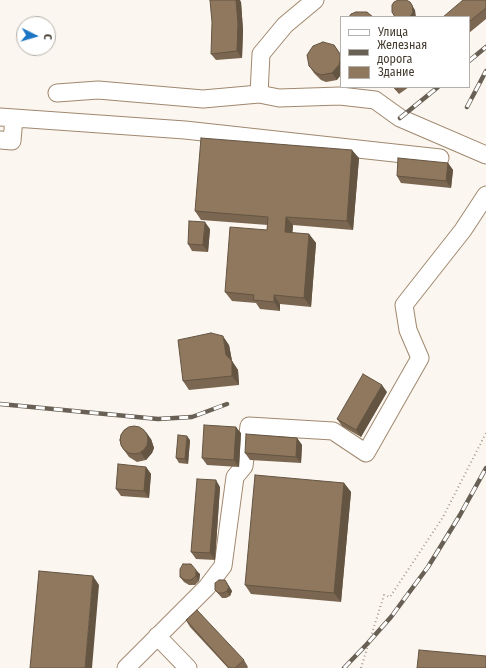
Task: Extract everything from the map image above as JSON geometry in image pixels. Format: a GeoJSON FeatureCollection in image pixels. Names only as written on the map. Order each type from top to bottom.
{"type":"FeatureCollection","features":[{"type":"Feature","properties":{"kind":"street"},"geometry":{"type":"LineString","coordinates":[[259,94],[261,54],[285,25],[315,0]]}},
{"type":"Feature","properties":{"kind":"street"},"geometry":{"type":"LineString","coordinates":[[57,93],[98,90],[203,99],[259,94],[279,98],[340,96],[374,100],[400,118],[486,155]]}},
{"type":"Feature","properties":{"kind":"street"},"geometry":{"type":"LineString","coordinates":[[0,140],[12,141],[7,117],[185,130],[440,158]]}},
{"type":"Feature","properties":{"kind":"street"},"geometry":{"type":"LineString","coordinates":[[126,668],[207,586],[223,566],[235,477],[244,466],[249,426],[333,432],[366,453],[420,358],[408,330],[404,305],[463,230],[486,195]]}},
{"type":"Feature","properties":{"kind":"street"},"geometry":{"type":"LineString","coordinates":[[157,636],[188,668]]}},
{"type":"Feature","properties":{"kind":"path"},"geometry":{"type":"LineString","coordinates":[[362,668],[384,595],[390,597],[443,517],[486,433]]}},
{"type":"Feature","properties":{"kind":"building"},"geometry":{"type":"Polygon","coordinates":[[[210,0],[236,0],[238,23],[237,51],[211,54],[212,22],[210,0]]]}},
{"type":"Feature","properties":{"kind":"building"},"geometry":{"type":"Polygon","coordinates":[[[398,0],[406,0],[410,2],[413,12],[411,16],[394,16],[392,12],[392,5],[398,0]]]}},
{"type":"Feature","properties":{"kind":"building"},"geometry":{"type":"Polygon","coordinates":[[[463,0],[486,0],[486,8],[470,21],[470,16],[444,16],[463,0]]]}},
{"type":"Feature","properties":{"kind":"building"},"geometry":{"type":"Polygon","coordinates":[[[356,12],[367,12],[372,16],[350,16],[356,12]]]}},
{"type":"Feature","properties":{"kind":"building"},"geometry":{"type":"Polygon","coordinates":[[[323,42],[334,45],[340,54],[340,60],[339,65],[332,73],[321,75],[316,73],[309,66],[307,55],[313,46],[323,42]]]}},
{"type":"Feature","properties":{"kind":"building"},"geometry":{"type":"Polygon","coordinates":[[[201,138],[352,150],[347,221],[286,217],[285,232],[309,234],[304,298],[274,295],[274,302],[253,300],[254,295],[225,292],[230,227],[267,230],[268,217],[195,211],[201,138]]]}},
{"type":"Feature","properties":{"kind":"building"},"geometry":{"type":"Polygon","coordinates":[[[398,158],[448,163],[446,181],[397,176],[398,158]]]}},
{"type":"Feature","properties":{"kind":"building"},"geometry":{"type":"Polygon","coordinates":[[[189,221],[205,222],[203,245],[188,244],[189,221]]]}},
{"type":"Feature","properties":{"kind":"building"},"geometry":{"type":"Polygon","coordinates":[[[211,333],[223,336],[226,355],[232,361],[232,376],[183,381],[178,340],[211,333]]]}},
{"type":"Feature","properties":{"kind":"building"},"geometry":{"type":"Polygon","coordinates":[[[363,374],[382,385],[356,430],[337,419],[363,374]]]}},
{"type":"Feature","properties":{"kind":"building"},"geometry":{"type":"Polygon","coordinates":[[[204,425],[236,427],[234,460],[202,458],[204,425]]]}},
{"type":"Feature","properties":{"kind":"building"},"geometry":{"type":"Polygon","coordinates":[[[134,426],[144,430],[148,440],[144,450],[134,454],[124,450],[120,440],[124,430],[134,426]]]}},
{"type":"Feature","properties":{"kind":"building"},"geometry":{"type":"Polygon","coordinates":[[[246,434],[297,438],[296,457],[245,453],[246,434]]]}},
{"type":"Feature","properties":{"kind":"building"},"geometry":{"type":"Polygon","coordinates":[[[178,435],[187,436],[185,459],[176,458],[178,435]]]}},
{"type":"Feature","properties":{"kind":"building"},"geometry":{"type":"Polygon","coordinates":[[[118,464],[146,467],[144,491],[116,489],[118,464]]]}},
{"type":"Feature","properties":{"kind":"building"},"geometry":{"type":"Polygon","coordinates":[[[255,475],[344,483],[334,593],[245,585],[255,475]]]}},
{"type":"Feature","properties":{"kind":"building"},"geometry":{"type":"Polygon","coordinates":[[[197,479],[216,480],[210,553],[191,552],[197,479]]]}},
{"type":"Feature","properties":{"kind":"building"},"geometry":{"type":"Polygon","coordinates":[[[183,564],[191,564],[196,570],[196,576],[191,580],[185,580],[180,577],[180,569],[183,564]]]}},
{"type":"Feature","properties":{"kind":"building"},"geometry":{"type":"Polygon","coordinates":[[[39,571],[93,576],[85,668],[30,668],[39,571]]]}},
{"type":"Feature","properties":{"kind":"building"},"geometry":{"type":"Polygon","coordinates":[[[219,580],[225,580],[229,587],[227,591],[223,593],[218,593],[215,590],[215,583],[219,580]]]}},
{"type":"Feature","properties":{"kind":"building"},"geometry":{"type":"Polygon","coordinates":[[[197,610],[244,660],[235,668],[229,668],[186,620],[197,610]]]}},
{"type":"Feature","properties":{"kind":"building"},"geometry":{"type":"Polygon","coordinates":[[[419,650],[486,656],[486,668],[417,668],[419,650]]]}},
{"type":"Feature","properties":{"kind":"railway"},"geometry":{"type":"LineString","coordinates":[[470,60],[486,47]]}},
{"type":"Feature","properties":{"kind":"railway"},"geometry":{"type":"LineString","coordinates":[[467,107],[486,71]]}},
{"type":"Feature","properties":{"kind":"railway"},"geometry":{"type":"LineString","coordinates":[[400,118],[437,88]]}},
{"type":"Feature","properties":{"kind":"railway"},"geometry":{"type":"LineString","coordinates":[[0,404],[158,419],[192,417],[227,404]]}},
{"type":"Feature","properties":{"kind":"railway"},"geometry":{"type":"LineString","coordinates":[[344,668],[391,617],[428,567],[460,515],[486,468]]}}]}
